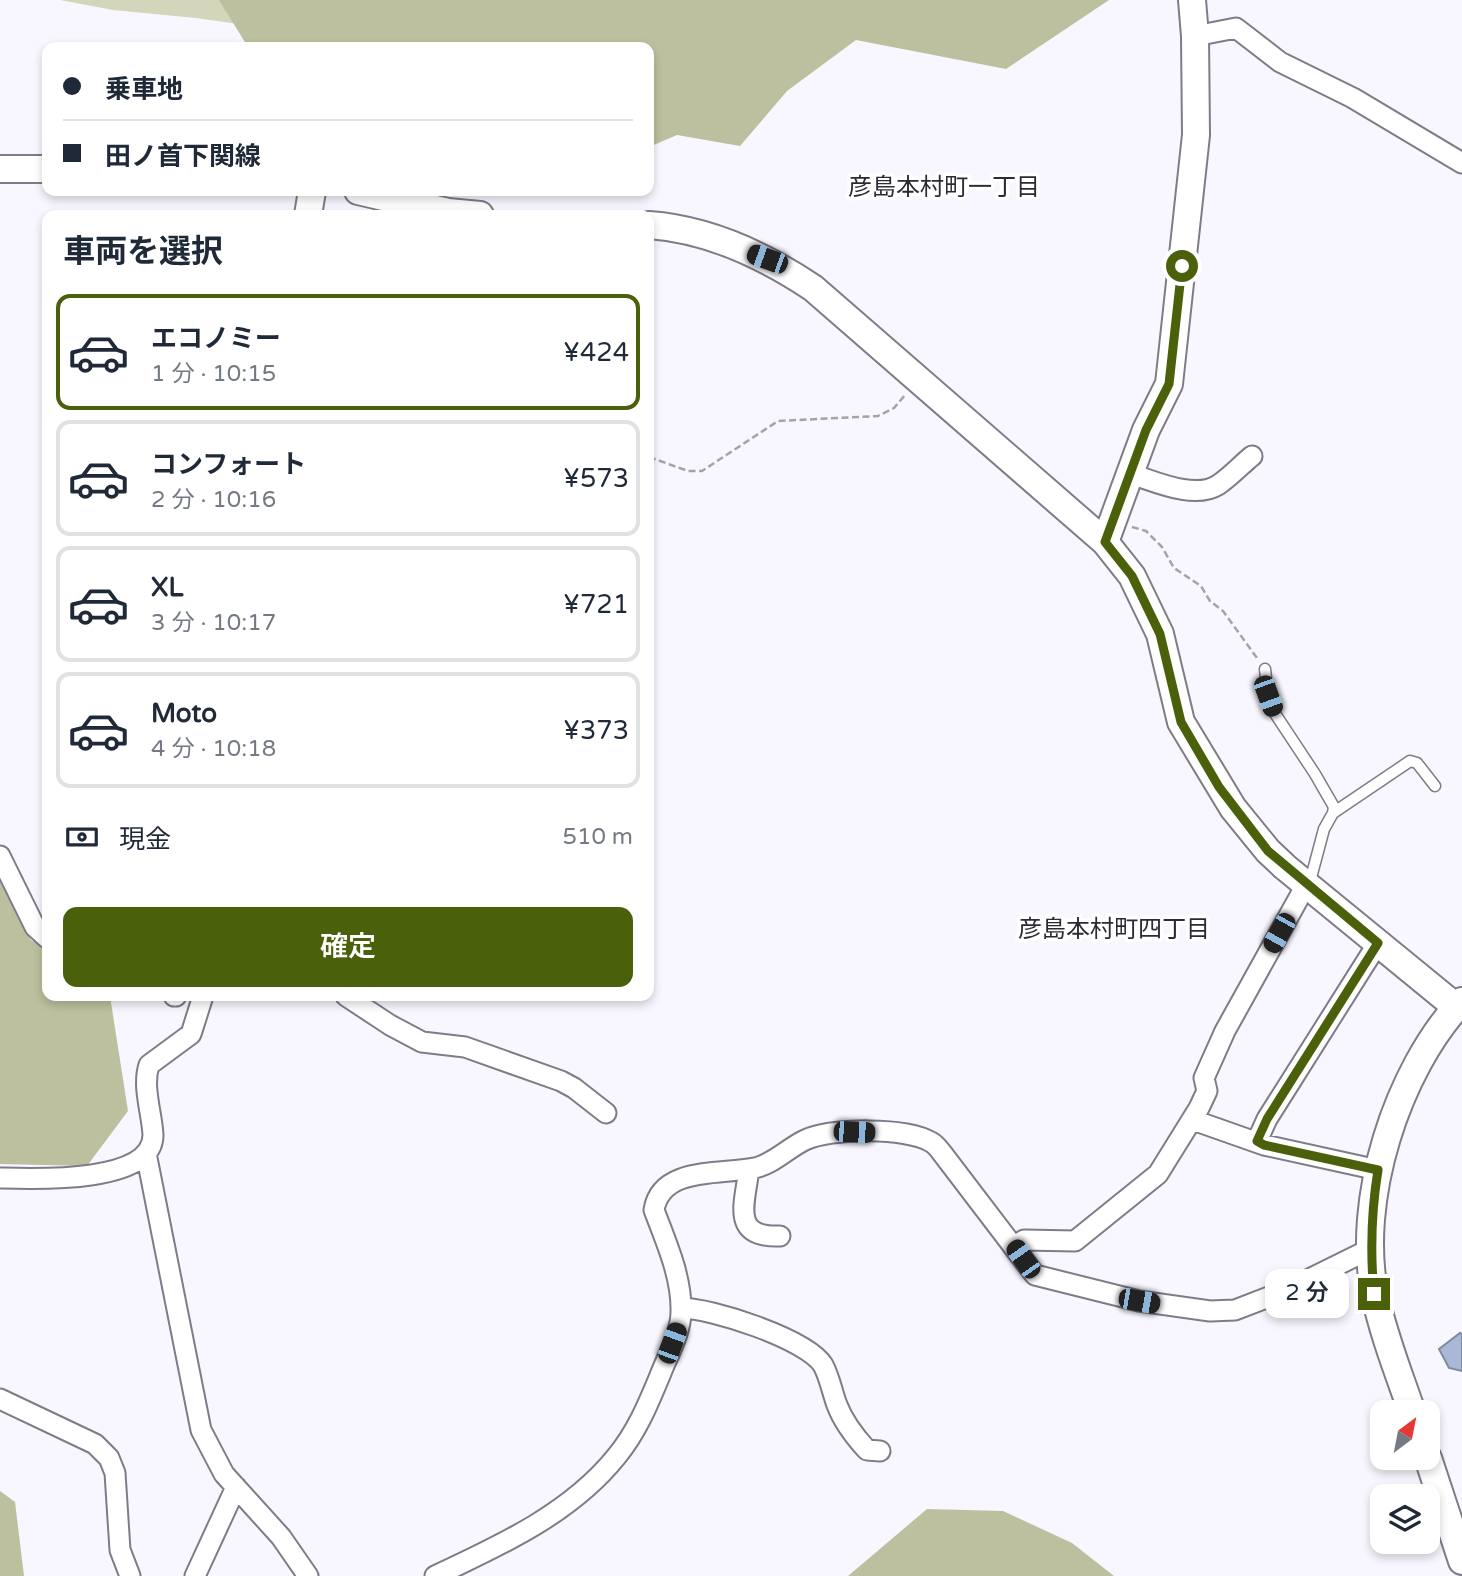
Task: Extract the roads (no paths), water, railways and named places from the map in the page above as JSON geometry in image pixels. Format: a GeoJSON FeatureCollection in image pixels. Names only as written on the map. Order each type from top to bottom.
{"type":"FeatureCollection","features":[{"type":"Feature","properties":{"kind":"street"},"geometry":{"type":"LineString","coordinates":[[1116,537],[1125,482],[1131,474],[1146,430],[1169,384],[1175,347],[1196,135],[1192,0]]}},
{"type":"Feature","properties":{"kind":"street"},"geometry":{"type":"LineString","coordinates":[[1195,36],[1236,28],[1280,62],[1353,98],[1462,163]]}},
{"type":"Feature","properties":{"kind":"street"},"geometry":{"type":"LineString","coordinates":[[0,169],[42,169]]}},
{"type":"Feature","properties":{"kind":"street"},"geometry":{"type":"LineString","coordinates":[[379,196],[439,210]]}},
{"type":"Feature","properties":{"kind":"street"},"geometry":{"type":"LineString","coordinates":[[654,226],[688,230],[767,259],[813,288],[919,380],[1116,537],[1160,634],[1177,713],[1233,807],[1268,851],[1306,885],[1460,1006],[1416,1066],[1402,1093],[1378,1170],[1371,1213],[1370,1249],[1374,1294],[1408,1400]]}},
{"type":"Feature","properties":{"kind":"street"},"geometry":{"type":"LineString","coordinates":[[1131,474],[1167,485],[1205,489],[1216,486],[1252,456]]}},
{"type":"Feature","properties":{"kind":"street"},"geometry":{"type":"LineString","coordinates":[[0,856],[35,927],[42,933]]}},
{"type":"Feature","properties":{"kind":"street"},"geometry":{"type":"LineString","coordinates":[[1014,1247],[1024,1240],[1069,1242],[1083,1235],[1158,1174],[1193,1120],[1207,1091],[1204,1078],[1225,1031],[1306,885]]}},
{"type":"Feature","properties":{"kind":"street"},"geometry":{"type":"LineString","coordinates":[[1257,1141],[1267,1119],[1378,943]]}},
{"type":"Feature","properties":{"kind":"street"},"geometry":{"type":"LineString","coordinates":[[0,1178],[68,1178],[133,1164],[146,1153],[151,1147],[153,1136],[147,1082],[149,1065],[191,1034],[202,1001]]}},
{"type":"Feature","properties":{"kind":"street"},"geometry":{"type":"LineString","coordinates":[[354,1001],[390,1025],[422,1041],[465,1047],[561,1081],[606,1113]]}},
{"type":"Feature","properties":{"kind":"street"},"geometry":{"type":"LineString","coordinates":[[1193,1120],[1264,1145],[1378,1170]]}},
{"type":"Feature","properties":{"kind":"street"},"geometry":{"type":"LineString","coordinates":[[435,1576],[497,1547],[575,1497],[611,1464],[648,1405],[680,1322],[681,1308],[673,1260],[654,1210],[656,1201],[676,1180],[763,1165],[813,1137],[854,1132],[900,1134],[924,1139],[942,1153],[1031,1271],[1041,1278],[1139,1301],[1223,1311],[1260,1302],[1370,1249]]}},
{"type":"Feature","properties":{"kind":"street"},"geometry":{"type":"LineString","coordinates":[[146,1153],[195,1412],[214,1460],[281,1537],[308,1576]]}},
{"type":"Feature","properties":{"kind":"street"},"geometry":{"type":"LineString","coordinates":[[749,1169],[743,1219],[747,1227],[761,1235],[780,1236]]}},
{"type":"Feature","properties":{"kind":"street"},"geometry":{"type":"LineString","coordinates":[[681,1308],[692,1308],[752,1325],[813,1353],[828,1377],[840,1413],[867,1450],[880,1451]]}},
{"type":"Feature","properties":{"kind":"street"},"geometry":{"type":"LineString","coordinates":[[0,1399],[95,1444],[109,1458],[115,1473],[120,1550],[130,1576]]}},
{"type":"Feature","properties":{"kind":"street"},"geometry":{"type":"LineString","coordinates":[[1432,1470],[1462,1561]]}},
{"type":"Feature","properties":{"kind":"street"},"geometry":{"type":"LineString","coordinates":[[195,1576],[236,1487]]}},
{"type":"Feature","properties":{"kind":"lane"},"geometry":{"type":"LineString","coordinates":[[1265,669],[1268,696],[1274,712],[1334,807],[1306,885]]}},
{"type":"Feature","properties":{"kind":"lane"},"geometry":{"type":"LineString","coordinates":[[1333,813],[1410,761],[1417,763],[1435,786]]}},
{"type":"Feature","properties":{"kind":"water"},"geometry":{"type":"Polygon","coordinates":[[[1460,1333],[1462,1371],[1449,1368],[1439,1349],[1460,1333]]]}},
{"type":"Feature","properties":{"kind":"district","name":"彦島本村町一丁目"},"geometry":{"type":"Point","coordinates":[944,187]}},
{"type":"Feature","properties":{"kind":"district","name":"彦島本村町四丁目"},"geometry":{"type":"Point","coordinates":[1114,929]}}]}
